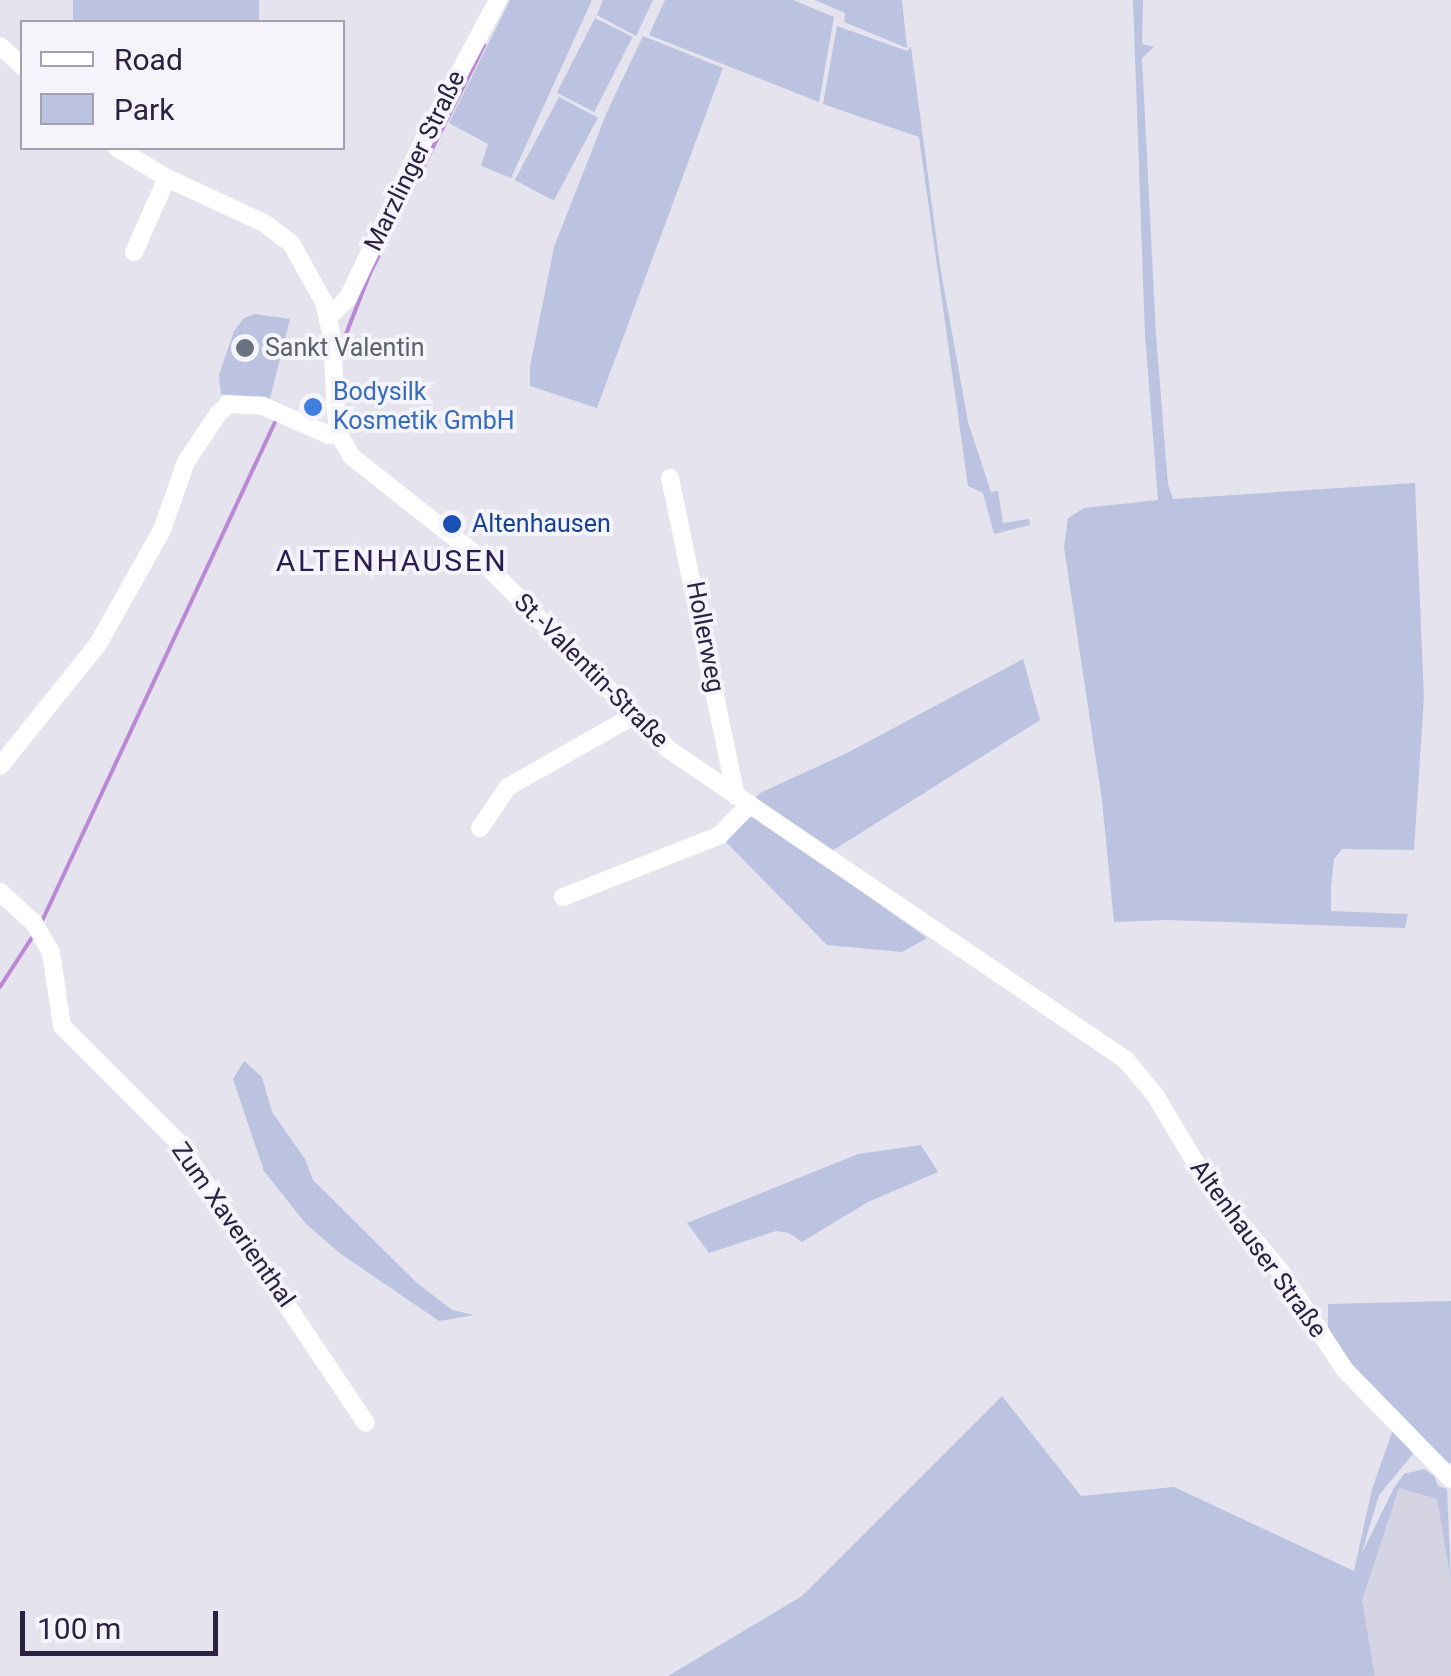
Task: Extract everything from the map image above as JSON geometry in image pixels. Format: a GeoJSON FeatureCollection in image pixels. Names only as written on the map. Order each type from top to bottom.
{"type":"FeatureCollection","features":[{"type":"Feature","properties":{"kind":"street","name":"Marzlinger Straße"},"geometry":{"type":"LineString","coordinates":[[328,318],[348,298],[426,135],[498,0]]}},
{"type":"Feature","properties":{"kind":"street"},"geometry":{"type":"LineString","coordinates":[[0,46],[20,64]]}},
{"type":"Feature","properties":{"kind":"street"},"geometry":{"type":"LineString","coordinates":[[0,766],[98,644],[162,530],[186,462],[228,404],[263,406],[330,436],[339,434],[328,318],[312,276],[279,232],[167,178],[120,150]]}},
{"type":"Feature","properties":{"kind":"street"},"geometry":{"type":"LineString","coordinates":[[134,252],[167,178]]}},
{"type":"Feature","properties":{"kind":"street","name":"St.-Valentin-Straße"},"geometry":{"type":"LineString","coordinates":[[339,434],[360,466],[474,553],[668,749],[818,854]]}},
{"type":"Feature","properties":{"kind":"street","name":"Hollerweg"},"geometry":{"type":"LineString","coordinates":[[670,478],[743,800]]}},
{"type":"Feature","properties":{"kind":"street"},"geometry":{"type":"LineString","coordinates":[[480,828],[508,787],[634,716]]}},
{"type":"Feature","properties":{"kind":"street"},"geometry":{"type":"LineString","coordinates":[[563,897],[720,835],[743,800]]}},
{"type":"Feature","properties":{"kind":"street","name":"Altenhauser Straße"},"geometry":{"type":"LineString","coordinates":[[818,854],[1126,1060],[1154,1095],[1210,1187],[1273,1262],[1345,1370],[1450,1477]]}},
{"type":"Feature","properties":{"kind":"street","name":"Zum Xaverienthal"},"geometry":{"type":"LineString","coordinates":[[0,892],[34,923],[51,952],[62,1026],[177,1142],[366,1423]]}},
{"type":"Feature","properties":{"kind":"shaded area"},"geometry":{"type":"Polygon","coordinates":[[[1398,1488],[1437,1499],[1451,1581],[1451,1676],[1375,1676],[1362,1600],[1398,1488]]]}},
{"type":"Feature","properties":{"kind":"green space"},"geometry":{"type":"Polygon","coordinates":[[[73,0],[259,0],[259,20],[73,20],[73,0]]]}},
{"type":"Feature","properties":{"kind":"green space"},"geometry":{"type":"Polygon","coordinates":[[[510,0],[592,0],[511,178],[481,166],[488,144],[449,123],[510,0]]]}},
{"type":"Feature","properties":{"kind":"green space"},"geometry":{"type":"Polygon","coordinates":[[[603,0],[653,0],[636,36],[597,15],[603,0]]]}},
{"type":"Feature","properties":{"kind":"green space"},"geometry":{"type":"Polygon","coordinates":[[[665,0],[793,0],[834,17],[819,102],[649,35],[665,0]]]}},
{"type":"Feature","properties":{"kind":"green space"},"geometry":{"type":"Polygon","coordinates":[[[815,0],[902,0],[907,48],[844,22],[845,13],[815,0]]]}},
{"type":"Feature","properties":{"kind":"green space"},"geometry":{"type":"Polygon","coordinates":[[[1133,0],[1143,0],[1142,44],[1154,47],[1142,58],[1156,335],[1168,485],[1173,499],[1415,483],[1424,697],[1414,850],[1342,849],[1334,859],[1331,888],[1331,911],[1408,914],[1405,928],[1166,920],[1114,922],[1102,800],[1064,547],[1068,518],[1084,508],[1158,500],[1145,335],[1133,0]]]}},
{"type":"Feature","properties":{"kind":"green space"},"geometry":{"type":"Polygon","coordinates":[[[595,18],[632,37],[594,112],[557,93],[595,18]]]}},
{"type":"Feature","properties":{"kind":"green space"},"geometry":{"type":"Polygon","coordinates":[[[837,26],[907,51],[911,47],[940,266],[968,422],[991,492],[998,491],[1003,523],[1029,519],[1030,525],[994,534],[983,493],[968,486],[919,137],[823,104],[837,26]]]}},
{"type":"Feature","properties":{"kind":"green space"},"geometry":{"type":"Polygon","coordinates":[[[643,36],[723,68],[597,408],[530,386],[530,367],[554,247],[607,112],[643,36]]]}},
{"type":"Feature","properties":{"kind":"green space"},"geometry":{"type":"Polygon","coordinates":[[[559,97],[598,118],[554,201],[515,180],[559,97]]]}},
{"type":"Feature","properties":{"kind":"green space"},"geometry":{"type":"Polygon","coordinates":[[[255,314],[290,319],[269,402],[221,394],[219,375],[234,331],[244,318],[255,314]]]}},
{"type":"Feature","properties":{"kind":"green space"},"geometry":{"type":"Polygon","coordinates":[[[1023,659],[1040,720],[832,851],[754,800],[760,793],[845,754],[1023,659]]]}},
{"type":"Feature","properties":{"kind":"green space"},"geometry":{"type":"Polygon","coordinates":[[[753,815],[927,938],[902,952],[827,945],[723,839],[753,815]]]}},
{"type":"Feature","properties":{"kind":"green space"},"geometry":{"type":"Polygon","coordinates":[[[244,1061],[262,1077],[272,1112],[305,1159],[313,1180],[417,1283],[452,1310],[474,1315],[439,1321],[341,1254],[306,1224],[264,1171],[233,1079],[244,1061]]]}},
{"type":"Feature","properties":{"kind":"green space"},"geometry":{"type":"Polygon","coordinates":[[[921,1145],[938,1172],[868,1202],[802,1242],[789,1233],[776,1231],[709,1253],[687,1223],[858,1154],[921,1145]]]}},
{"type":"Feature","properties":{"kind":"green space"},"geometry":{"type":"Polygon","coordinates":[[[1451,1301],[1451,1463],[1443,1462],[1354,1370],[1328,1328],[1328,1304],[1451,1301]]]}},
{"type":"Feature","properties":{"kind":"green space"},"geometry":{"type":"Polygon","coordinates":[[[1002,1396],[1081,1496],[1174,1487],[1354,1571],[1372,1489],[1394,1427],[1413,1454],[1379,1495],[1361,1555],[1404,1474],[1424,1469],[1434,1476],[1438,1486],[1447,1489],[1451,1581],[1437,1499],[1399,1488],[1362,1600],[1375,1676],[668,1676],[802,1596],[1002,1396]]]}},
{"type":"Feature","properties":{"kind":"waterway"},"geometry":{"type":"LineString","coordinates":[[346,334],[370,273],[484,45]]}},
{"type":"Feature","properties":{"kind":"waterway"},"geometry":{"type":"LineString","coordinates":[[43,919],[276,420]]}},
{"type":"Feature","properties":{"kind":"waterway"},"geometry":{"type":"LineString","coordinates":[[0,987],[33,936]]}},
{"type":"Feature","properties":{"kind":"place","name":"Sankt Valentin"},"geometry":{"type":"Point","coordinates":[245,348]}},
{"type":"Feature","properties":{"kind":"place","name":"Bodysilk Kosmetik GmbH"},"geometry":{"type":"Point","coordinates":[313,407]}},
{"type":"Feature","properties":{"kind":"place","name":"Altenhausen"},"geometry":{"type":"Point","coordinates":[452,524]}},
{"type":"Feature","properties":{"kind":"district","name":"ALTENHAUSEN"},"geometry":{"type":"Point","coordinates":[392,561]}}]}
